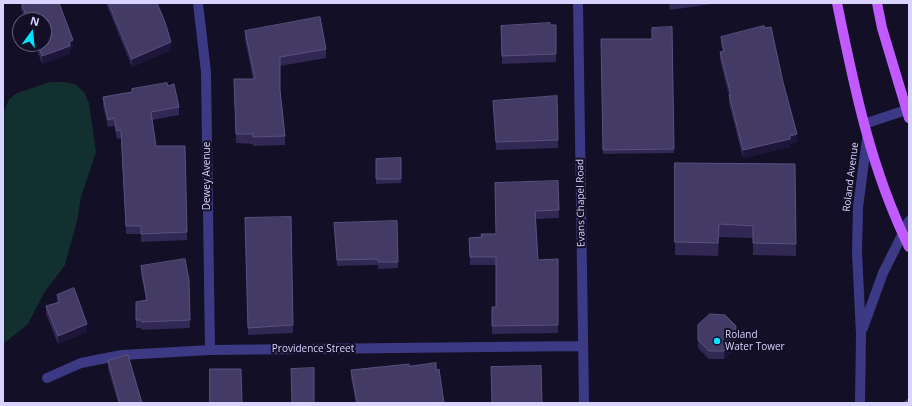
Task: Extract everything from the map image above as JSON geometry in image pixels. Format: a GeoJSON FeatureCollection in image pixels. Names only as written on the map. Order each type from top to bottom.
{"type":"FeatureCollection","features":[{"type":"Feature","properties":{"kind":"main road","name":"Roland Avenue"},"geometry":{"type":"LineString","coordinates":[[837,3],[867,139]]}},
{"type":"Feature","properties":{"kind":"main road"},"geometry":{"type":"LineString","coordinates":[[877,3],[882,28],[908,113]]}},
{"type":"Feature","properties":{"kind":"main road"},"geometry":{"type":"LineString","coordinates":[[867,139],[874,162],[909,247]]}},
{"type":"Feature","properties":{"kind":"street","name":"Dewey Avenue"},"geometry":{"type":"LineString","coordinates":[[198,3],[206,72],[210,350]]}},
{"type":"Feature","properties":{"kind":"street","name":"Evans Chapel Road"},"geometry":{"type":"LineString","coordinates":[[578,3],[584,403]]}},
{"type":"Feature","properties":{"kind":"street"},"geometry":{"type":"LineString","coordinates":[[864,124],[908,113]]}},
{"type":"Feature","properties":{"kind":"street","name":"Roland Avenue"},"geometry":{"type":"LineString","coordinates":[[860,403],[861,334],[857,252],[858,207],[867,139]]}},
{"type":"Feature","properties":{"kind":"street","name":"Roland Avenue"},"geometry":{"type":"LineString","coordinates":[[861,334],[877,286],[909,221]]}},
{"type":"Feature","properties":{"kind":"street","name":"Providence Street"},"geometry":{"type":"LineString","coordinates":[[47,378],[81,363],[122,355],[210,350],[583,346]]}},
{"type":"Feature","properties":{"kind":"green space"},"geometry":{"type":"Polygon","coordinates":[[[50,82],[75,84],[84,92],[89,103],[96,152],[81,197],[77,221],[65,265],[44,293],[28,324],[3,344],[3,114],[9,99],[17,93],[50,82]]]}},
{"type":"Feature","properties":{"kind":"building"},"geometry":{"type":"Polygon","coordinates":[[[22,3],[59,3],[73,40],[69,42],[70,46],[42,56],[41,52],[52,52],[52,12],[25,12],[22,3]]]}},
{"type":"Feature","properties":{"kind":"building"},"geometry":{"type":"Polygon","coordinates":[[[109,3],[157,3],[171,42],[132,59],[109,3]]]}},
{"type":"Feature","properties":{"kind":"building"},"geometry":{"type":"Polygon","coordinates":[[[320,17],[326,49],[280,57],[280,90],[285,136],[253,137],[253,134],[236,134],[234,79],[255,79],[245,31],[320,17]]]}},
{"type":"Feature","properties":{"kind":"building"},"geometry":{"type":"Polygon","coordinates":[[[550,23],[550,25],[556,25],[556,54],[502,56],[501,26],[550,23]]]}},
{"type":"Feature","properties":{"kind":"building"},"geometry":{"type":"Polygon","coordinates":[[[764,26],[764,28],[771,27],[783,82],[797,134],[790,136],[790,139],[743,150],[720,52],[724,51],[721,37],[764,26]]]}},
{"type":"Feature","properties":{"kind":"building"},"geometry":{"type":"Polygon","coordinates":[[[672,27],[674,149],[603,150],[601,39],[652,39],[652,28],[672,27]]]}},
{"type":"Feature","properties":{"kind":"building"},"geometry":{"type":"Polygon","coordinates":[[[167,83],[168,86],[174,84],[179,107],[151,112],[156,146],[185,146],[187,232],[141,234],[141,226],[126,226],[121,130],[117,131],[114,118],[108,120],[103,97],[132,92],[132,89],[167,83]]]}},
{"type":"Feature","properties":{"kind":"building"},"geometry":{"type":"Polygon","coordinates":[[[557,96],[558,140],[496,142],[493,101],[557,96]]]}},
{"type":"Feature","properties":{"kind":"building"},"geometry":{"type":"Polygon","coordinates":[[[401,158],[401,179],[376,179],[376,159],[401,158]]]}},
{"type":"Feature","properties":{"kind":"building"},"geometry":{"type":"Polygon","coordinates":[[[675,163],[795,164],[796,244],[753,243],[753,226],[719,224],[718,243],[675,242],[675,163]]]}},
{"type":"Feature","properties":{"kind":"building"},"geometry":{"type":"Polygon","coordinates":[[[558,181],[559,210],[535,211],[538,260],[558,259],[558,325],[492,326],[492,307],[496,307],[496,257],[470,257],[469,238],[482,237],[481,234],[496,234],[495,183],[558,181]]]}},
{"type":"Feature","properties":{"kind":"building"},"geometry":{"type":"Polygon","coordinates":[[[291,217],[293,325],[248,328],[245,218],[291,217]]]}},
{"type":"Feature","properties":{"kind":"building"},"geometry":{"type":"Polygon","coordinates":[[[397,221],[398,262],[378,262],[378,259],[337,260],[334,223],[397,221]]]}},
{"type":"Feature","properties":{"kind":"building"},"geometry":{"type":"Polygon","coordinates":[[[185,259],[189,280],[190,320],[142,322],[141,320],[136,320],[136,302],[147,300],[141,266],[185,259]]]}},
{"type":"Feature","properties":{"kind":"building"},"geometry":{"type":"Polygon","coordinates":[[[74,288],[87,324],[58,336],[46,306],[60,302],[57,295],[74,288]]]}},
{"type":"Feature","properties":{"kind":"building","name":"Roland Water Tower"},"geometry":{"type":"Polygon","coordinates":[[[710,314],[725,315],[736,326],[735,341],[724,351],[709,351],[698,340],[698,325],[710,314]]]}},
{"type":"Feature","properties":{"kind":"building"},"geometry":{"type":"Polygon","coordinates":[[[128,355],[142,403],[120,403],[108,361],[128,355]]]}},
{"type":"Feature","properties":{"kind":"building"},"geometry":{"type":"Polygon","coordinates":[[[436,363],[436,370],[439,369],[444,403],[357,403],[351,370],[409,364],[409,366],[436,363]]]}},
{"type":"Feature","properties":{"kind":"building"},"geometry":{"type":"Polygon","coordinates":[[[541,366],[542,403],[492,403],[491,367],[541,366]]]}},
{"type":"Feature","properties":{"kind":"building"},"geometry":{"type":"Polygon","coordinates":[[[314,368],[314,403],[292,403],[291,369],[314,368]]]}},
{"type":"Feature","properties":{"kind":"building"},"geometry":{"type":"Polygon","coordinates":[[[210,369],[241,369],[242,403],[210,403],[210,369]]]}},
{"type":"Feature","properties":{"kind":"place","name":"Roland Water Tower"},"geometry":{"type":"Point","coordinates":[717,341]}}]}
